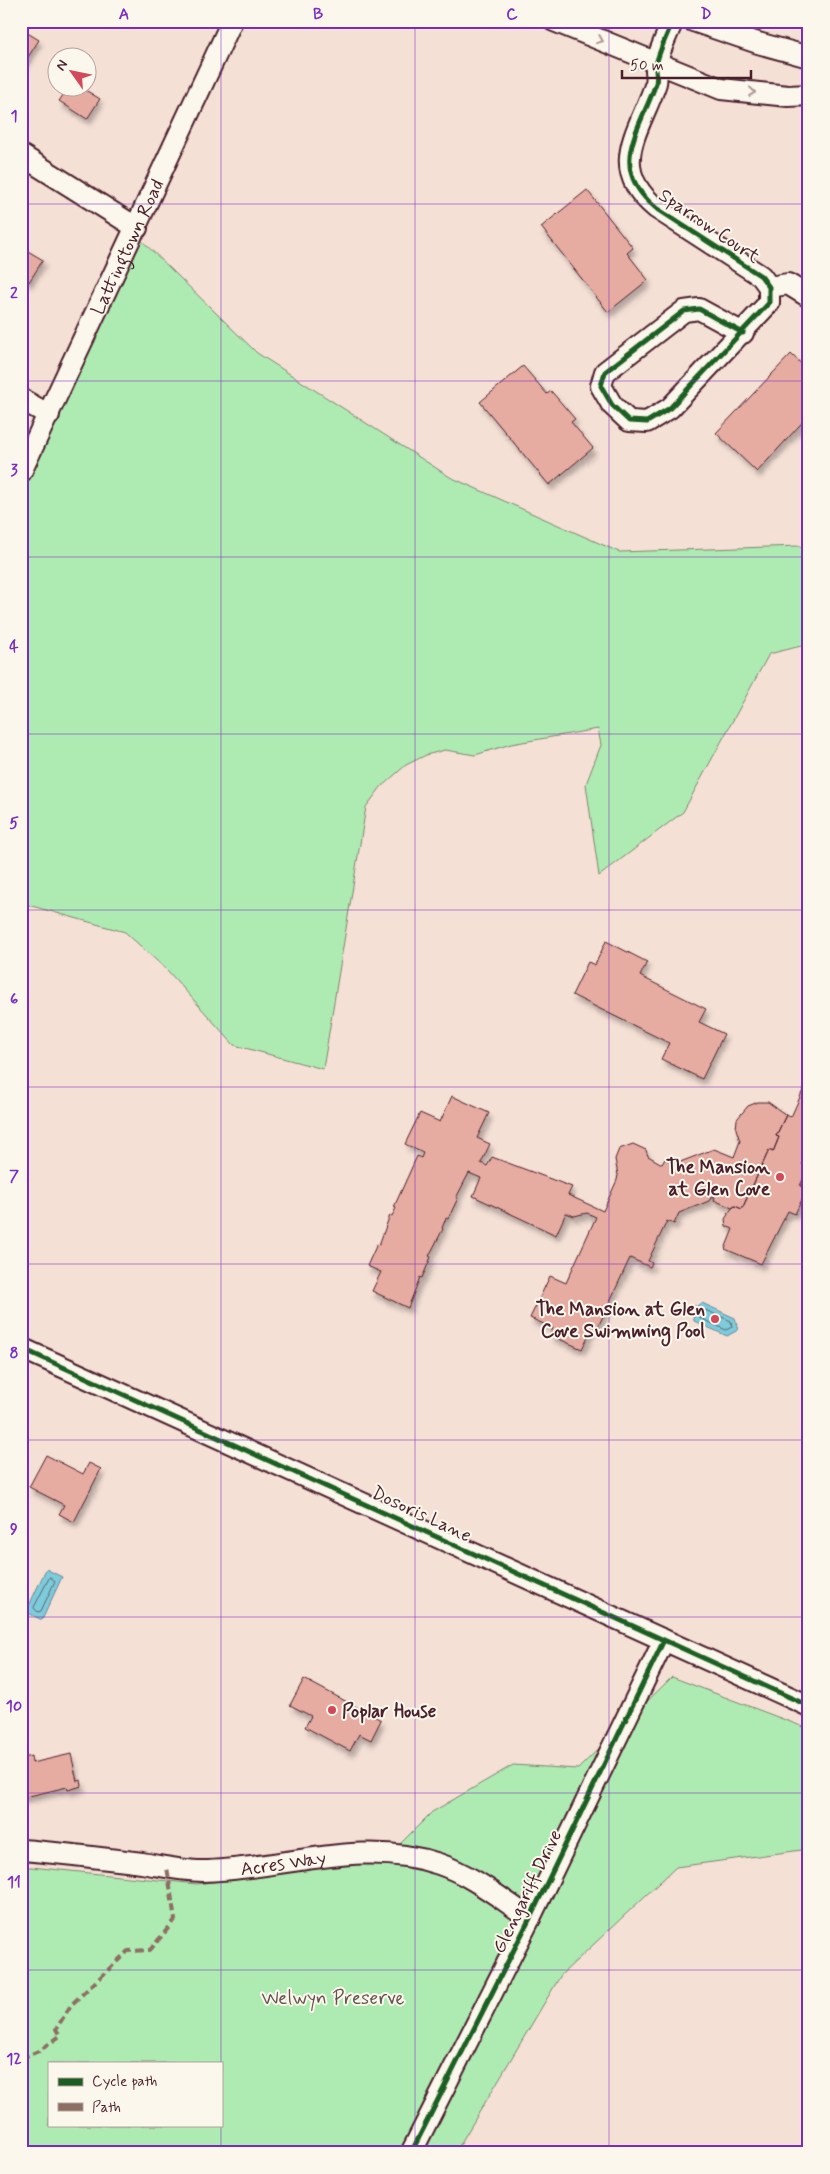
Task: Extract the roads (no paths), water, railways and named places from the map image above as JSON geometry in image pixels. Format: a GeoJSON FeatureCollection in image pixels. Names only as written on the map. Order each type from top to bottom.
{"type":"FeatureCollection","features":[{"type":"Feature","properties":{"kind":"street","name":"Lattingtown Road"},"geometry":{"type":"LineString","coordinates":[[21,472],[137,228],[232,21]]}},
{"type":"Feature","properties":{"kind":"street"},"geometry":{"type":"LineString","coordinates":[[554,21],[721,89],[788,96],[809,95]]}},
{"type":"Feature","properties":{"kind":"street","name":"Sparrow Court"},"geometry":{"type":"LineString","coordinates":[[673,21],[656,62],[657,81],[630,147],[632,180],[646,200],[656,208],[761,276],[769,287],[769,304],[743,333],[670,408],[647,422],[629,421],[612,405],[602,386],[605,372],[684,311],[699,309],[743,333]]}},
{"type":"Feature","properties":{"kind":"street"},"geometry":{"type":"LineString","coordinates":[[693,21],[758,43],[809,57]]}},
{"type":"Feature","properties":{"kind":"street"},"geometry":{"type":"LineString","coordinates":[[21,155],[137,228]]}},
{"type":"Feature","properties":{"kind":"street","name":"Sparrow Court"},"geometry":{"type":"LineString","coordinates":[[769,287],[788,284],[809,297]]}},
{"type":"Feature","properties":{"kind":"street"},"geometry":{"type":"LineString","coordinates":[[21,399],[49,415]]}},
{"type":"Feature","properties":{"kind":"street","name":"Dosoris Lane"},"geometry":{"type":"LineString","coordinates":[[21,1348],[809,1706]]}},
{"type":"Feature","properties":{"kind":"street","name":"Glengariff Drive"},"geometry":{"type":"LineString","coordinates":[[411,2153],[530,1918],[664,1640]]}},
{"type":"Feature","properties":{"kind":"street","name":"Acres Way"},"geometry":{"type":"LineString","coordinates":[[21,1850],[60,1853],[199,1871],[242,1870],[338,1855],[381,1853],[416,1857],[441,1865],[480,1885],[530,1918]]}},
{"type":"Feature","properties":{"kind":"water","name":"The Mansion at Glen Cove Swimming Pool"},"geometry":{"type":"Polygon","coordinates":[[[702,1303],[735,1318],[738,1330],[727,1336],[694,1321],[689,1310],[691,1306],[697,1306],[702,1303]]]}},
{"type":"Feature","properties":{"kind":"water"},"geometry":{"type":"Polygon","coordinates":[[[46,1569],[62,1577],[42,1620],[26,1612],[46,1569]]]}},
{"type":"Feature","properties":{"kind":"place","name":"The Mansion at Glen Cove"},"geometry":{"type":"Point","coordinates":[780,1177]}},
{"type":"Feature","properties":{"kind":"place","name":"The Mansion at Glen Cove Swimming Pool"},"geometry":{"type":"Point","coordinates":[715,1319]}},
{"type":"Feature","properties":{"kind":"place","name":"Poplar House"},"geometry":{"type":"Point","coordinates":[332,1710]}},
{"type":"Feature","properties":{"kind":"park label","name":"Welwyn Preserve"},"geometry":{"type":"Point","coordinates":[333,1997]}}]}
